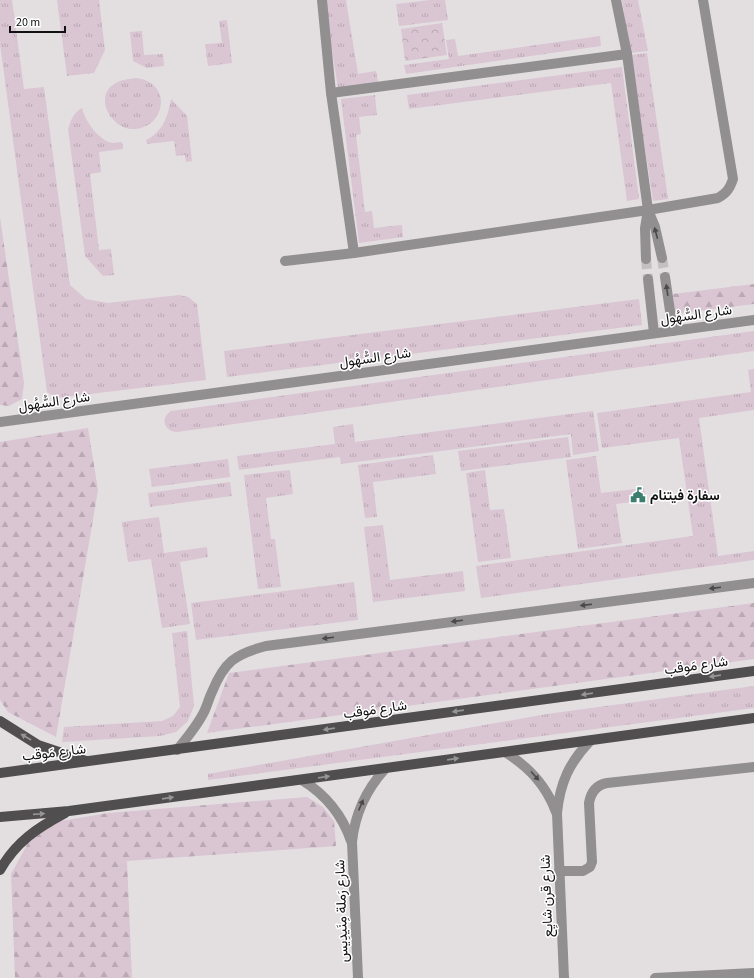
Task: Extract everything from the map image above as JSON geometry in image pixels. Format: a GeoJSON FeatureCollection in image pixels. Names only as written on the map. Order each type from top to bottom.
{"type":"FeatureCollection","features":[{"type":"Feature","properties":{"kind":"main road","name":"شارع مَوقب"},"geometry":{"type":"LineString","coordinates":[[0,773],[754,671]]}},
{"type":"Feature","properties":{"kind":"main road"},"geometry":{"type":"LineString","coordinates":[[0,816],[69,811],[754,718]]}},
{"type":"Feature","properties":{"kind":"main road"},"geometry":{"type":"LineString","coordinates":[[0,721],[38,745],[88,762]]}},
{"type":"Feature","properties":{"kind":"main road"},"geometry":{"type":"LineString","coordinates":[[0,870],[6,859],[24,839],[45,824],[69,811]]}},
{"type":"Feature","properties":{"kind":"street"},"geometry":{"type":"LineString","coordinates":[[322,0],[331,93],[354,253]]}},
{"type":"Feature","properties":{"kind":"street"},"geometry":{"type":"LineString","coordinates":[[616,0],[627,54],[648,210],[655,227],[662,258]]}},
{"type":"Feature","properties":{"kind":"street"},"geometry":{"type":"LineString","coordinates":[[285,261],[354,253],[648,210],[718,198],[725,194],[733,179],[703,0]]}},
{"type":"Feature","properties":{"kind":"street"},"geometry":{"type":"LineString","coordinates":[[331,93],[627,54]]}},
{"type":"Feature","properties":{"kind":"street"},"geometry":{"type":"LineString","coordinates":[[646,259],[645,228],[648,210]]}},
{"type":"Feature","properties":{"kind":"street"},"geometry":{"type":"LineString","coordinates":[[665,277],[673,331]]}},
{"type":"Feature","properties":{"kind":"street"},"geometry":{"type":"LineString","coordinates":[[648,279],[654,333]]}},
{"type":"Feature","properties":{"kind":"street","name":"شارع السُّهُول"},"geometry":{"type":"LineString","coordinates":[[0,422],[754,320]]}},
{"type":"Feature","properties":{"kind":"street"},"geometry":{"type":"LineString","coordinates":[[176,750],[198,724],[205,711],[218,678],[230,662],[246,651],[266,646],[754,583]]}},
{"type":"Feature","properties":{"kind":"street","name":"شارع قرن شايِع"},"geometry":{"type":"LineString","coordinates":[[564,978],[557,814],[561,788],[565,776],[576,757],[590,741]]}},
{"type":"Feature","properties":{"kind":"street","name":"شارع قرن شايِع"},"geometry":{"type":"LineString","coordinates":[[505,752],[535,775],[544,787],[557,814]]}},
{"type":"Feature","properties":{"kind":"street"},"geometry":{"type":"LineString","coordinates":[[559,871],[583,872],[592,862],[589,803],[590,796],[598,786],[754,767]]}},
{"type":"Feature","properties":{"kind":"street","name":"شارع رَملة مِنَيدِيس"},"geometry":{"type":"LineString","coordinates":[[358,978],[352,842],[353,829],[362,802],[368,790],[385,768]]}},
{"type":"Feature","properties":{"kind":"street","name":"شارع رَملة مِنَيدِيس"},"geometry":{"type":"LineString","coordinates":[[302,780],[324,796],[333,806],[341,817],[352,842]]}},
{"type":"Feature","properties":{"kind":"street"},"geometry":{"type":"LineString","coordinates":[[655,978],[754,974]]}},
{"type":"Feature","properties":{"kind":"green space"},"geometry":{"type":"Polygon","coordinates":[[[0,0],[12,0],[24,89],[44,87],[70,285],[86,299],[108,303],[179,295],[188,297],[197,304],[206,380],[57,398],[47,392],[0,44],[0,0]]]}},
{"type":"Feature","properties":{"kind":"green space"},"geometry":{"type":"Polygon","coordinates":[[[57,0],[99,0],[105,50],[94,73],[67,76],[57,0]]]}},
{"type":"Feature","properties":{"kind":"green space"},"geometry":{"type":"Polygon","coordinates":[[[324,0],[346,0],[358,74],[376,71],[378,82],[338,88],[324,0]]]}},
{"type":"Feature","properties":{"kind":"green space"},"geometry":{"type":"Polygon","coordinates":[[[430,0],[445,0],[448,20],[399,26],[396,4],[430,0]]]}},
{"type":"Feature","properties":{"kind":"green space"},"geometry":{"type":"Polygon","coordinates":[[[622,0],[638,0],[648,51],[630,53],[622,0]]]}},
{"type":"Feature","properties":{"kind":"green space"},"geometry":{"type":"Polygon","coordinates":[[[227,20],[232,63],[208,66],[205,44],[222,43],[219,21],[227,20]]]}},
{"type":"Feature","properties":{"kind":"green space"},"geometry":{"type":"Polygon","coordinates":[[[442,23],[447,55],[405,61],[401,29],[442,23]]]}},
{"type":"Feature","properties":{"kind":"green space"},"geometry":{"type":"Polygon","coordinates":[[[142,31],[144,55],[163,54],[164,66],[147,68],[133,61],[130,32],[142,31]]]}},
{"type":"Feature","properties":{"kind":"green space"},"geometry":{"type":"Polygon","coordinates":[[[600,36],[601,46],[406,74],[404,65],[449,59],[446,40],[455,39],[458,56],[600,36]]]}},
{"type":"Feature","properties":{"kind":"green space"},"geometry":{"type":"Polygon","coordinates":[[[647,53],[668,199],[653,201],[631,55],[647,53]]]}},
{"type":"Feature","properties":{"kind":"green space"},"geometry":{"type":"Polygon","coordinates":[[[622,67],[639,199],[627,201],[611,83],[409,109],[407,95],[622,67]]]}},
{"type":"Feature","properties":{"kind":"green space"},"geometry":{"type":"Polygon","coordinates":[[[137,78],[149,82],[157,89],[161,97],[161,106],[151,123],[142,128],[131,129],[123,127],[111,117],[105,102],[109,88],[126,79],[137,78]]]}},
{"type":"Feature","properties":{"kind":"green space"},"geometry":{"type":"Polygon","coordinates":[[[375,95],[377,115],[359,117],[361,134],[356,135],[365,212],[372,211],[374,228],[402,225],[403,237],[359,243],[341,99],[375,95]]]}},
{"type":"Feature","properties":{"kind":"green space"},"geometry":{"type":"Polygon","coordinates":[[[171,99],[187,116],[192,161],[186,162],[185,155],[176,156],[174,141],[147,144],[146,140],[157,133],[164,123],[171,99]]]}},
{"type":"Feature","properties":{"kind":"green space"},"geometry":{"type":"Polygon","coordinates":[[[82,108],[86,119],[93,130],[103,139],[113,143],[122,142],[123,149],[99,152],[101,172],[90,174],[99,250],[111,249],[114,275],[103,276],[85,256],[68,129],[74,114],[82,108]]]}},
{"type":"Feature","properties":{"kind":"green space"},"geometry":{"type":"Polygon","coordinates":[[[0,217],[24,383],[22,399],[9,406],[0,405],[0,217]]]}},
{"type":"Feature","properties":{"kind":"green space"},"geometry":{"type":"Polygon","coordinates":[[[754,284],[754,304],[675,314],[673,294],[754,284]]]}},
{"type":"Feature","properties":{"kind":"green space"},"geometry":{"type":"Polygon","coordinates":[[[639,299],[642,325],[227,377],[224,351],[639,299]]]}},
{"type":"Feature","properties":{"kind":"green space"},"geometry":{"type":"Polygon","coordinates":[[[754,331],[754,351],[177,432],[169,430],[165,424],[165,417],[171,411],[754,331]]]}},
{"type":"Feature","properties":{"kind":"green space"},"geometry":{"type":"Polygon","coordinates":[[[754,369],[754,410],[699,418],[718,556],[754,551],[754,560],[481,598],[476,566],[693,536],[679,438],[602,448],[597,413],[751,392],[748,370],[754,369]]]}},
{"type":"Feature","properties":{"kind":"green space"},"geometry":{"type":"Polygon","coordinates":[[[593,411],[599,451],[573,455],[571,434],[341,464],[340,457],[239,470],[237,456],[335,444],[333,427],[353,424],[355,442],[593,411]]]}},
{"type":"Feature","properties":{"kind":"green space"},"geometry":{"type":"Polygon","coordinates":[[[88,428],[98,490],[56,737],[8,712],[0,700],[0,442],[88,428]]]}},
{"type":"Feature","properties":{"kind":"green space"},"geometry":{"type":"Polygon","coordinates":[[[568,437],[571,457],[461,471],[458,451],[568,437]]]}},
{"type":"Feature","properties":{"kind":"green space"},"geometry":{"type":"Polygon","coordinates":[[[433,455],[436,474],[373,482],[377,517],[365,518],[358,465],[433,455]]]}},
{"type":"Feature","properties":{"kind":"green space"},"geometry":{"type":"Polygon","coordinates":[[[596,456],[601,493],[644,488],[646,500],[616,504],[622,543],[578,549],[566,460],[596,456]]]}},
{"type":"Feature","properties":{"kind":"green space"},"geometry":{"type":"Polygon","coordinates":[[[228,459],[230,477],[152,487],[149,469],[228,459]]]}},
{"type":"Feature","properties":{"kind":"green space"},"geometry":{"type":"Polygon","coordinates":[[[290,470],[293,494],[266,498],[271,539],[275,539],[281,587],[258,589],[244,475],[290,470]]]}},
{"type":"Feature","properties":{"kind":"green space"},"geometry":{"type":"Polygon","coordinates":[[[485,470],[490,510],[504,509],[511,558],[478,562],[466,473],[485,470]]]}},
{"type":"Feature","properties":{"kind":"green space"},"geometry":{"type":"Polygon","coordinates":[[[230,482],[232,496],[150,507],[148,493],[230,482]]]}},
{"type":"Feature","properties":{"kind":"green space"},"geometry":{"type":"Polygon","coordinates":[[[159,517],[164,553],[207,547],[208,557],[180,562],[190,624],[162,628],[151,559],[128,562],[122,522],[159,517]]]}},
{"type":"Feature","properties":{"kind":"green space"},"geometry":{"type":"Polygon","coordinates":[[[383,525],[390,580],[463,571],[465,591],[373,602],[364,527],[383,525]]]}},
{"type":"Feature","properties":{"kind":"green space"},"geometry":{"type":"Polygon","coordinates":[[[354,582],[358,620],[196,640],[191,603],[354,582]]]}},
{"type":"Feature","properties":{"kind":"green space"},"geometry":{"type":"Polygon","coordinates":[[[754,603],[754,659],[207,733],[229,673],[754,603]]]}},
{"type":"Feature","properties":{"kind":"green space"},"geometry":{"type":"Polygon","coordinates":[[[187,631],[194,706],[188,721],[176,732],[160,736],[62,742],[64,727],[162,721],[173,716],[180,707],[172,633],[187,631]]]}},
{"type":"Feature","properties":{"kind":"green space"},"geometry":{"type":"Polygon","coordinates":[[[754,686],[754,708],[208,780],[208,774],[547,714],[754,686]]]}},
{"type":"Feature","properties":{"kind":"green space"},"geometry":{"type":"Polygon","coordinates":[[[307,797],[323,807],[334,821],[336,846],[127,861],[132,978],[15,978],[11,874],[28,843],[55,822],[108,813],[307,797]]]}},
{"type":"Feature","properties":{"kind":"tunnel"},"geometry":{"type":"LineString","coordinates":[[662,258],[665,277]]}},
{"type":"Feature","properties":{"kind":"tunnel"},"geometry":{"type":"LineString","coordinates":[[646,259],[648,279]]}},
{"type":"Feature","properties":{"kind":"place","name":"سفارة فيتنام"},"geometry":{"type":"Point","coordinates":[638,495]}}]}
